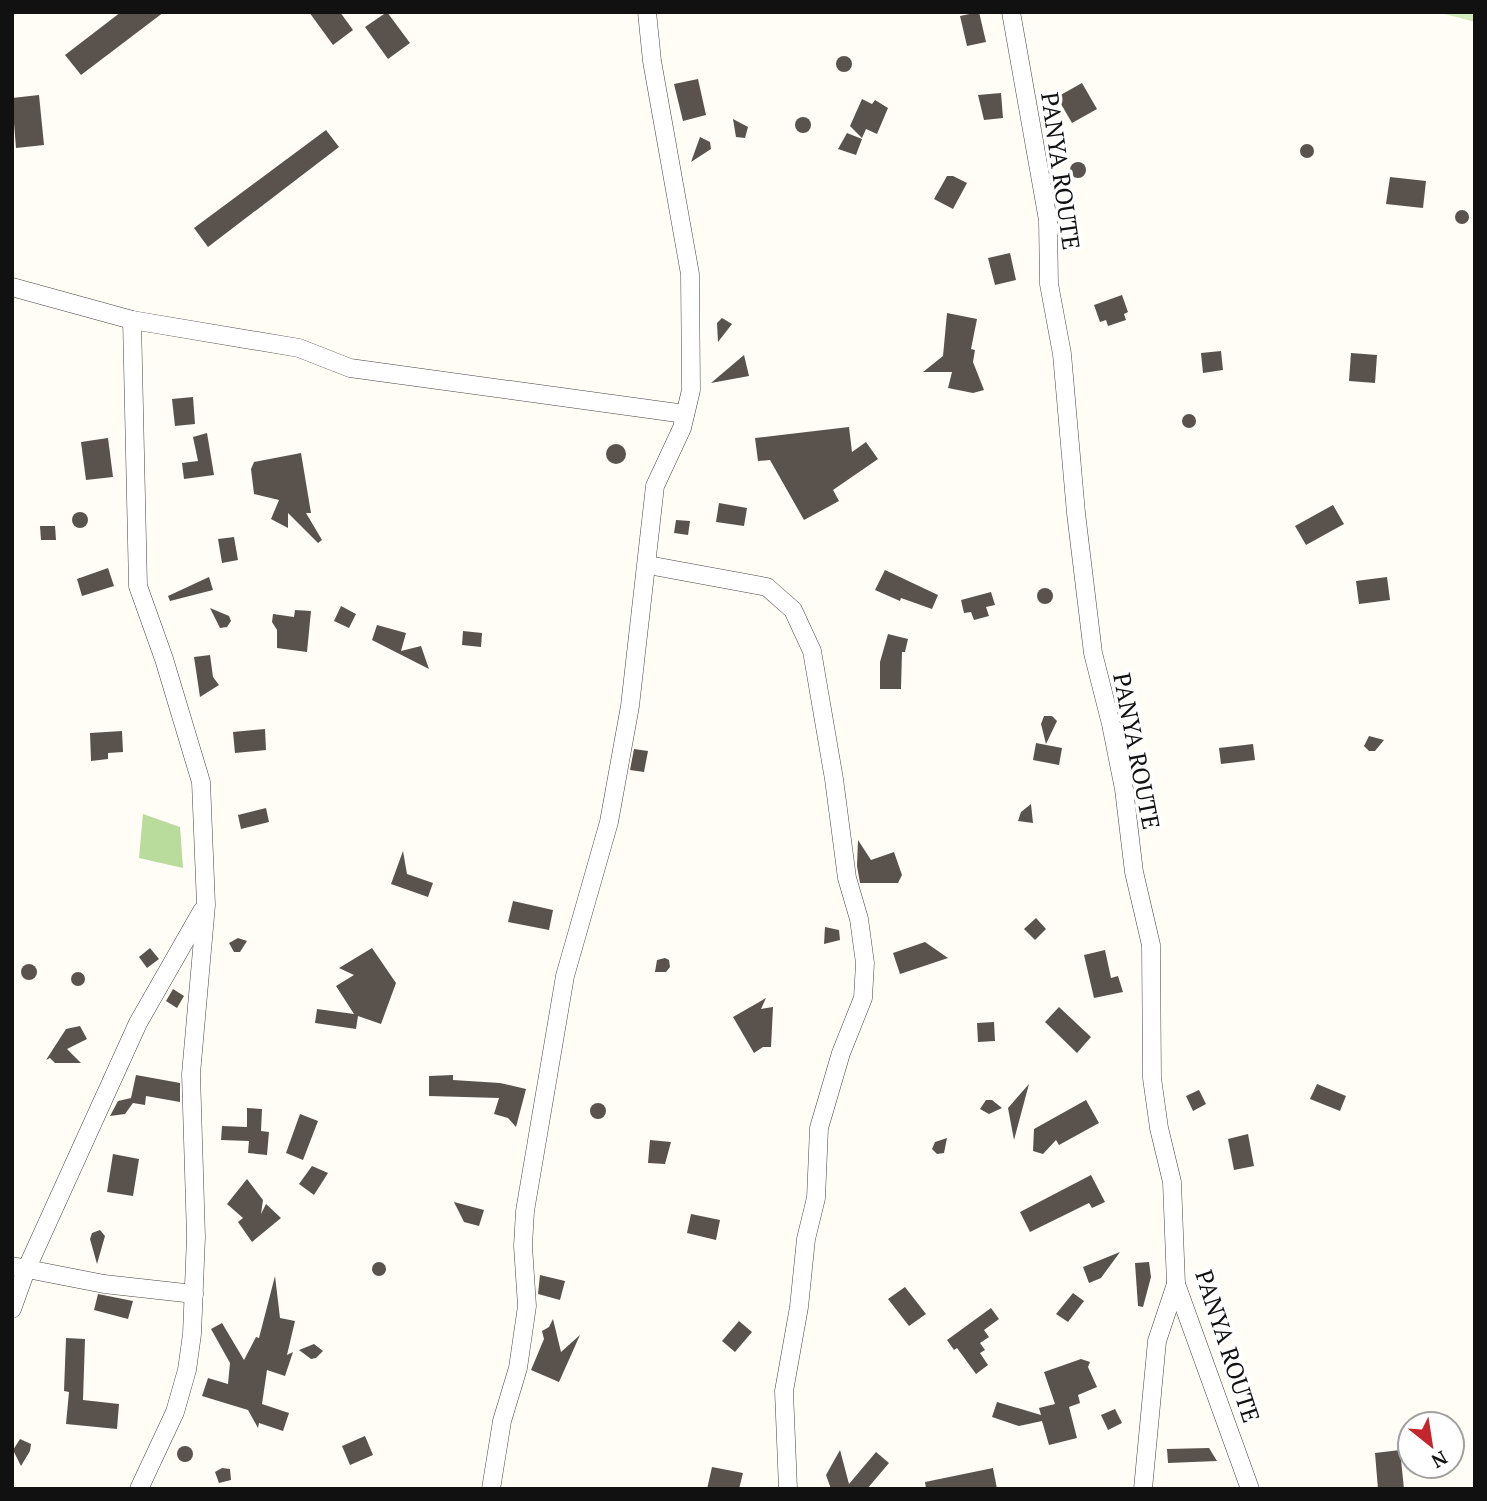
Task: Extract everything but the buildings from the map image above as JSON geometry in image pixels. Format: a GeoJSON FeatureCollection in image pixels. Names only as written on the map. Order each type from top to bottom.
{"type":"FeatureCollection","features":[{"type":"Feature","properties":{"kind":"street"},"geometry":{"type":"LineString","coordinates":[[491,1489],[502,1421],[518,1368],[527,1306],[523,1246],[525,1211],[565,976],[609,822],[630,706],[655,486],[685,414],[691,390],[693,344],[690,274],[652,61],[647,12]]}},
{"type":"Feature","properties":{"kind":"street","name":"PANYA ROUTE"},"geometry":{"type":"LineString","coordinates":[[1011,12],[1048,220],[1049,284],[1062,354],[1093,653],[1124,789],[1134,872],[1151,945],[1152,1078],[1159,1128],[1172,1182],[1176,1284],[1250,1489]]}},
{"type":"Feature","properties":{"kind":"street"},"geometry":{"type":"LineString","coordinates":[[12,287],[132,320],[299,348],[350,368],[685,414]]}},
{"type":"Feature","properties":{"kind":"street"},"geometry":{"type":"LineString","coordinates":[[132,320],[138,586],[164,659],[201,782],[206,905],[191,1074],[196,1237],[187,1370],[175,1412],[139,1489]]}},
{"type":"Feature","properties":{"kind":"street"},"geometry":{"type":"LineString","coordinates":[[648,565],[767,587],[793,610],[812,651],[834,779],[847,878],[859,919],[865,963],[863,998],[841,1053],[819,1128],[816,1198],[806,1239],[799,1307],[784,1391],[788,1489]]}},
{"type":"Feature","properties":{"kind":"street"},"geometry":{"type":"LineString","coordinates":[[12,1309],[19,1268],[138,1023],[206,905]]}},
{"type":"Feature","properties":{"kind":"street"},"geometry":{"type":"LineString","coordinates":[[19,1268],[104,1284],[194,1294]]}},
{"type":"Feature","properties":{"kind":"street"},"geometry":{"type":"LineString","coordinates":[[1143,1489],[1157,1341],[1176,1284]]}},
{"type":"Feature","properties":{"kind":"green space"},"geometry":{"type":"Polygon","coordinates":[[[1437,12],[1475,12],[1475,22],[1437,12]]]}},
{"type":"Feature","properties":{"kind":"green space"},"geometry":{"type":"Polygon","coordinates":[[[143,814],[180,827],[183,868],[139,858],[143,814]]]}}]}
